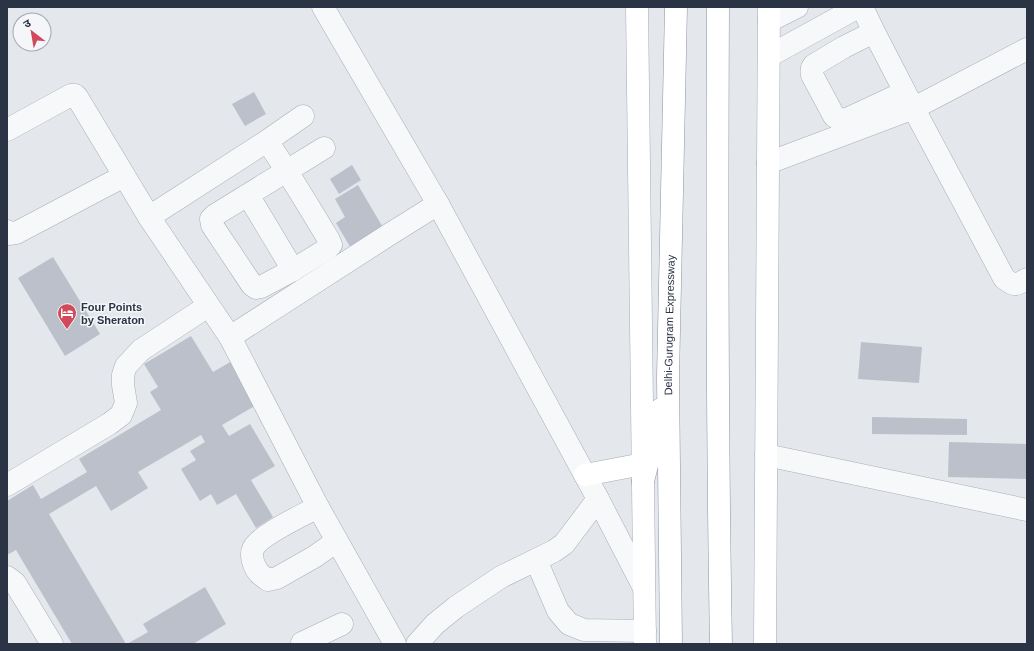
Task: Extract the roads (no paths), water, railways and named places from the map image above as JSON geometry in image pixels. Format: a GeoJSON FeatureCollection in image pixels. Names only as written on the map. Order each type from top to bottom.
{"type":"FeatureCollection","features":[{"type":"Feature","properties":{"kind":"main road"},"geometry":{"type":"LineString","coordinates":[[637,7],[645,637]]}},
{"type":"Feature","properties":{"kind":"main road","name":"Delhi-Gurugram Expressway"},"geometry":{"type":"LineString","coordinates":[[672,644],[668,377],[676,7]]}},
{"type":"Feature","properties":{"kind":"main road"},"geometry":{"type":"LineString","coordinates":[[718,7],[718,490],[721,644]]}},
{"type":"Feature","properties":{"kind":"main road"},"geometry":{"type":"LineString","coordinates":[[765,644],[769,14]]}},
{"type":"Feature","properties":{"kind":"main road"},"geometry":{"type":"LineString","coordinates":[[643,473],[668,377]]}},
{"type":"Feature","properties":{"kind":"main road"},"geometry":{"type":"LineString","coordinates":[[585,475],[643,473]]}},
{"type":"Feature","properties":{"kind":"street"},"geometry":{"type":"LineString","coordinates":[[322,7],[438,204],[598,499],[644,588]]}},
{"type":"Feature","properties":{"kind":"street"},"geometry":{"type":"LineString","coordinates":[[769,14],[796,7]]}},
{"type":"Feature","properties":{"kind":"street"},"geometry":{"type":"LineString","coordinates":[[769,56],[858,7]]}},
{"type":"Feature","properties":{"kind":"street"},"geometry":{"type":"LineString","coordinates":[[862,7],[1004,278],[1010,284],[1018,284],[1027,279]]}},
{"type":"Feature","properties":{"kind":"street"},"geometry":{"type":"LineString","coordinates":[[874,32],[844,47],[814,65],[811,68],[814,79],[834,116],[840,120],[910,100]]}},
{"type":"Feature","properties":{"kind":"street"},"geometry":{"type":"LineString","coordinates":[[768,163],[1027,49]]}},
{"type":"Feature","properties":{"kind":"street"},"geometry":{"type":"LineString","coordinates":[[7,130],[71,95],[77,98],[149,217],[230,338],[318,507],[395,644]]}},
{"type":"Feature","properties":{"kind":"street"},"geometry":{"type":"LineString","coordinates":[[149,217],[303,116]]}},
{"type":"Feature","properties":{"kind":"street"},"geometry":{"type":"LineString","coordinates":[[267,141],[286,171],[329,240],[331,245],[293,270],[261,287],[256,288],[252,285],[212,225],[211,219],[215,215],[286,171],[324,148]]}},
{"type":"Feature","properties":{"kind":"street"},"geometry":{"type":"LineString","coordinates":[[7,231],[10,234],[16,233],[124,176]]}},
{"type":"Feature","properties":{"kind":"street"},"geometry":{"type":"LineString","coordinates":[[248,195],[293,270]]}},
{"type":"Feature","properties":{"kind":"street"},"geometry":{"type":"LineString","coordinates":[[230,338],[438,204]]}},
{"type":"Feature","properties":{"kind":"street"},"geometry":{"type":"LineString","coordinates":[[7,485],[109,424],[121,414],[126,403],[123,375],[126,366],[141,350],[208,306]]}},
{"type":"Feature","properties":{"kind":"street"},"geometry":{"type":"LineString","coordinates":[[766,455],[1027,510]]}},
{"type":"Feature","properties":{"kind":"street"},"geometry":{"type":"LineString","coordinates":[[417,644],[435,624],[456,607],[501,577],[554,551],[564,544],[598,499]]}},
{"type":"Feature","properties":{"kind":"street"},"geometry":{"type":"LineString","coordinates":[[318,507],[265,536],[253,548],[253,562],[258,572],[268,580],[277,578],[314,557],[337,541]]}},
{"type":"Feature","properties":{"kind":"street"},"geometry":{"type":"LineString","coordinates":[[536,560],[558,611],[569,624],[584,630],[645,637]]}},
{"type":"Feature","properties":{"kind":"street"},"geometry":{"type":"LineString","coordinates":[[7,577],[15,583],[52,644]]}},
{"type":"Feature","properties":{"kind":"street"},"geometry":{"type":"LineString","coordinates":[[302,644],[342,624]]}},
{"type":"Feature","properties":{"kind":"place","name":"Four Points by Sheraton"},"geometry":{"type":"Point","coordinates":[67,330]}}]}
